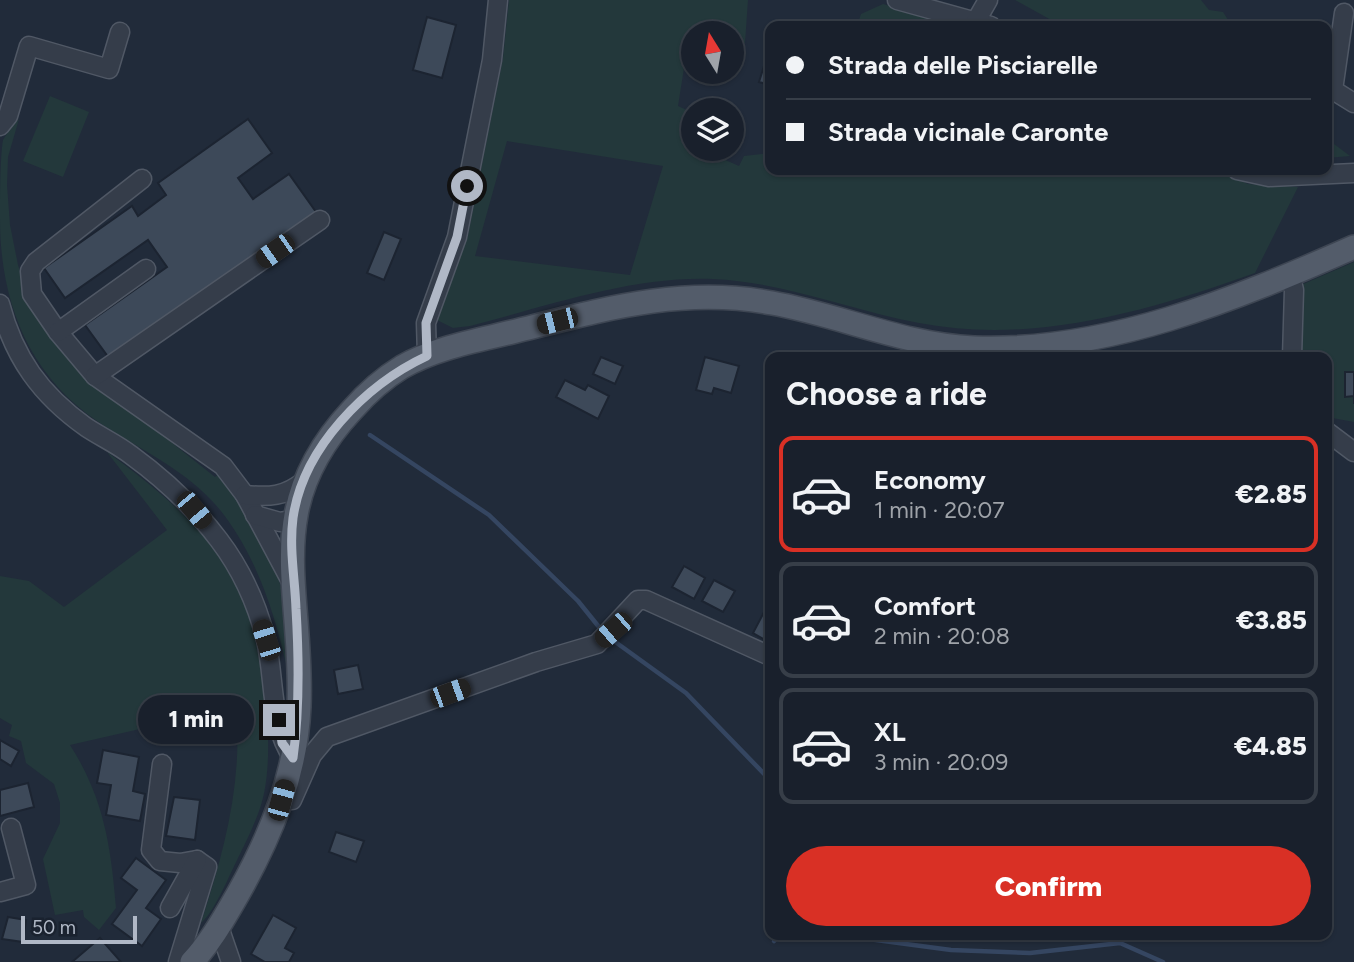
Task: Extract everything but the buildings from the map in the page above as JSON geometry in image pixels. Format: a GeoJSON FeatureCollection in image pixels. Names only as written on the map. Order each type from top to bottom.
{"type":"FeatureCollection","features":[{"type":"Feature","properties":{"kind":"main road"},"geometry":{"type":"LineString","coordinates":[[192,962],[219,927],[275,824],[293,758],[299,704],[291,547],[293,520],[304,481],[316,456],[352,409],[401,368],[427,356],[622,304],[674,297],[714,297],[773,303],[919,340],[973,348],[1084,339],[1177,318],[1354,247]]}},
{"type":"Feature","properties":{"kind":"street"},"geometry":{"type":"LineString","coordinates":[[427,356],[426,323],[457,237],[492,60],[498,0]]}},
{"type":"Feature","properties":{"kind":"street"},"geometry":{"type":"LineString","coordinates":[[897,0],[973,21]]}},
{"type":"Feature","properties":{"kind":"street"},"geometry":{"type":"LineString","coordinates":[[984,21],[988,0]]}},
{"type":"Feature","properties":{"kind":"street"},"geometry":{"type":"LineString","coordinates":[[1344,13],[1333,90],[1354,103]]}},
{"type":"Feature","properties":{"kind":"street"},"geometry":{"type":"LineString","coordinates":[[0,126],[8,116],[29,46],[109,69],[120,32]]}},
{"type":"Feature","properties":{"kind":"street"},"geometry":{"type":"LineString","coordinates":[[1332,174],[1354,173]]}},
{"type":"Feature","properties":{"kind":"street"},"geometry":{"type":"LineString","coordinates":[[1260,175],[1312,175]]}},
{"type":"Feature","properties":{"kind":"street"},"geometry":{"type":"LineString","coordinates":[[142,179],[36,262],[30,271],[32,294],[58,332],[95,376],[223,466],[245,495],[295,589]]}},
{"type":"Feature","properties":{"kind":"street"},"geometry":{"type":"LineString","coordinates":[[95,376],[320,220]]}},
{"type":"Feature","properties":{"kind":"street"},"geometry":{"type":"LineString","coordinates":[[58,332],[146,269]]}},
{"type":"Feature","properties":{"kind":"street"},"geometry":{"type":"LineString","coordinates":[[1290,274],[1294,290],[1292,352]]}},
{"type":"Feature","properties":{"kind":"street"},"geometry":{"type":"LineString","coordinates":[[0,304],[7,330],[23,365],[43,391],[87,428],[130,454],[171,486],[233,560],[249,591],[266,640],[282,743],[293,758]]}},
{"type":"Feature","properties":{"kind":"street"},"geometry":{"type":"LineString","coordinates":[[1332,435],[1354,452]]}},
{"type":"Feature","properties":{"kind":"street"},"geometry":{"type":"LineString","coordinates":[[245,495],[271,497],[291,493],[304,481]]}},
{"type":"Feature","properties":{"kind":"street"},"geometry":{"type":"LineString","coordinates":[[271,497],[293,520]]}},
{"type":"Feature","properties":{"kind":"street"},"geometry":{"type":"LineString","coordinates":[[255,515],[280,522],[293,520]]}},
{"type":"Feature","properties":{"kind":"street"},"geometry":{"type":"LineString","coordinates":[[281,800],[292,800],[312,755],[327,737],[536,662],[597,643],[638,600],[646,600],[765,654]]}},
{"type":"Feature","properties":{"kind":"street"},"geometry":{"type":"LineString","coordinates":[[162,764],[151,850],[155,857],[170,863],[198,860],[207,867],[178,962]]}},
{"type":"Feature","properties":{"kind":"street"},"geometry":{"type":"LineString","coordinates":[[0,892],[26,885],[11,828]]}},
{"type":"Feature","properties":{"kind":"street"},"geometry":{"type":"LineString","coordinates":[[170,908],[198,860]]}},
{"type":"Feature","properties":{"kind":"street"},"geometry":{"type":"LineString","coordinates":[[219,927],[231,962]]}},
{"type":"Feature","properties":{"kind":"green space"},"geometry":{"type":"Polygon","coordinates":[[[509,0],[748,0],[745,43],[744,21],[681,21],[681,84],[678,106],[681,107],[681,161],[728,161],[739,166],[744,161],[744,156],[765,154],[765,175],[1228,175],[1248,184],[1298,187],[1255,273],[1132,311],[1047,327],[962,329],[919,323],[765,285],[713,279],[682,279],[621,287],[470,326],[453,328],[437,320],[468,235],[503,58],[509,0]],[[507,141],[475,256],[630,275],[663,166],[507,141]]]}},
{"type":"Feature","properties":{"kind":"green space"},"geometry":{"type":"Polygon","coordinates":[[[1015,0],[1201,0],[1209,10],[1223,12],[1229,21],[1053,21],[1015,0]]]}},
{"type":"Feature","properties":{"kind":"green space"},"geometry":{"type":"Polygon","coordinates":[[[883,4],[945,21],[859,21],[861,14],[883,4]]]}},
{"type":"Feature","properties":{"kind":"green space"},"geometry":{"type":"Polygon","coordinates":[[[50,96],[89,112],[63,177],[23,161],[50,96]]]}},
{"type":"Feature","properties":{"kind":"green space"},"geometry":{"type":"Polygon","coordinates":[[[19,119],[8,157],[7,185],[10,225],[18,265],[31,306],[84,373],[215,477],[220,473],[229,485],[255,526],[276,570],[287,627],[288,672],[256,570],[224,515],[197,486],[181,474],[97,421],[73,402],[36,358],[23,333],[12,307],[5,279],[0,219],[3,140],[19,119]]]}},
{"type":"Feature","properties":{"kind":"green space"},"geometry":{"type":"Polygon","coordinates":[[[1332,142],[1350,156],[1332,158],[1332,142]]]}},
{"type":"Feature","properties":{"kind":"green space"},"geometry":{"type":"Polygon","coordinates":[[[1354,262],[1354,372],[1345,373],[1345,396],[1354,396],[1354,422],[1332,418],[1332,352],[1298,352],[1301,285],[1354,262]]]}},
{"type":"Feature","properties":{"kind":"green space"},"geometry":{"type":"Polygon","coordinates":[[[107,452],[175,507],[219,556],[242,597],[258,655],[264,688],[268,752],[261,805],[222,891],[201,923],[230,816],[237,762],[236,707],[70,745],[91,784],[108,844],[116,908],[99,930],[84,917],[83,910],[55,915],[43,859],[60,823],[60,803],[54,784],[26,763],[21,741],[9,736],[12,725],[0,718],[0,576],[29,581],[64,607],[167,530],[107,452]]]}},
{"type":"Feature","properties":{"kind":"waterway"},"geometry":{"type":"LineString","coordinates":[[370,435],[489,515],[578,601],[599,627]]}},
{"type":"Feature","properties":{"kind":"waterway"},"geometry":{"type":"LineString","coordinates":[[614,641],[686,693],[765,775]]}},
{"type":"Feature","properties":{"kind":"waterway"},"geometry":{"type":"LineString","coordinates":[[876,940],[951,950],[1030,953],[1120,943],[1163,962]]}},
{"type":"Feature","properties":{"kind":"route"},"geometry":{"type":"LineString","coordinates":[[279,720],[282,743],[293,758],[298,725],[299,677],[291,547],[294,513],[304,481],[316,456],[352,409],[376,386],[401,368],[427,356],[426,323],[457,237],[467,186]]}}]}
